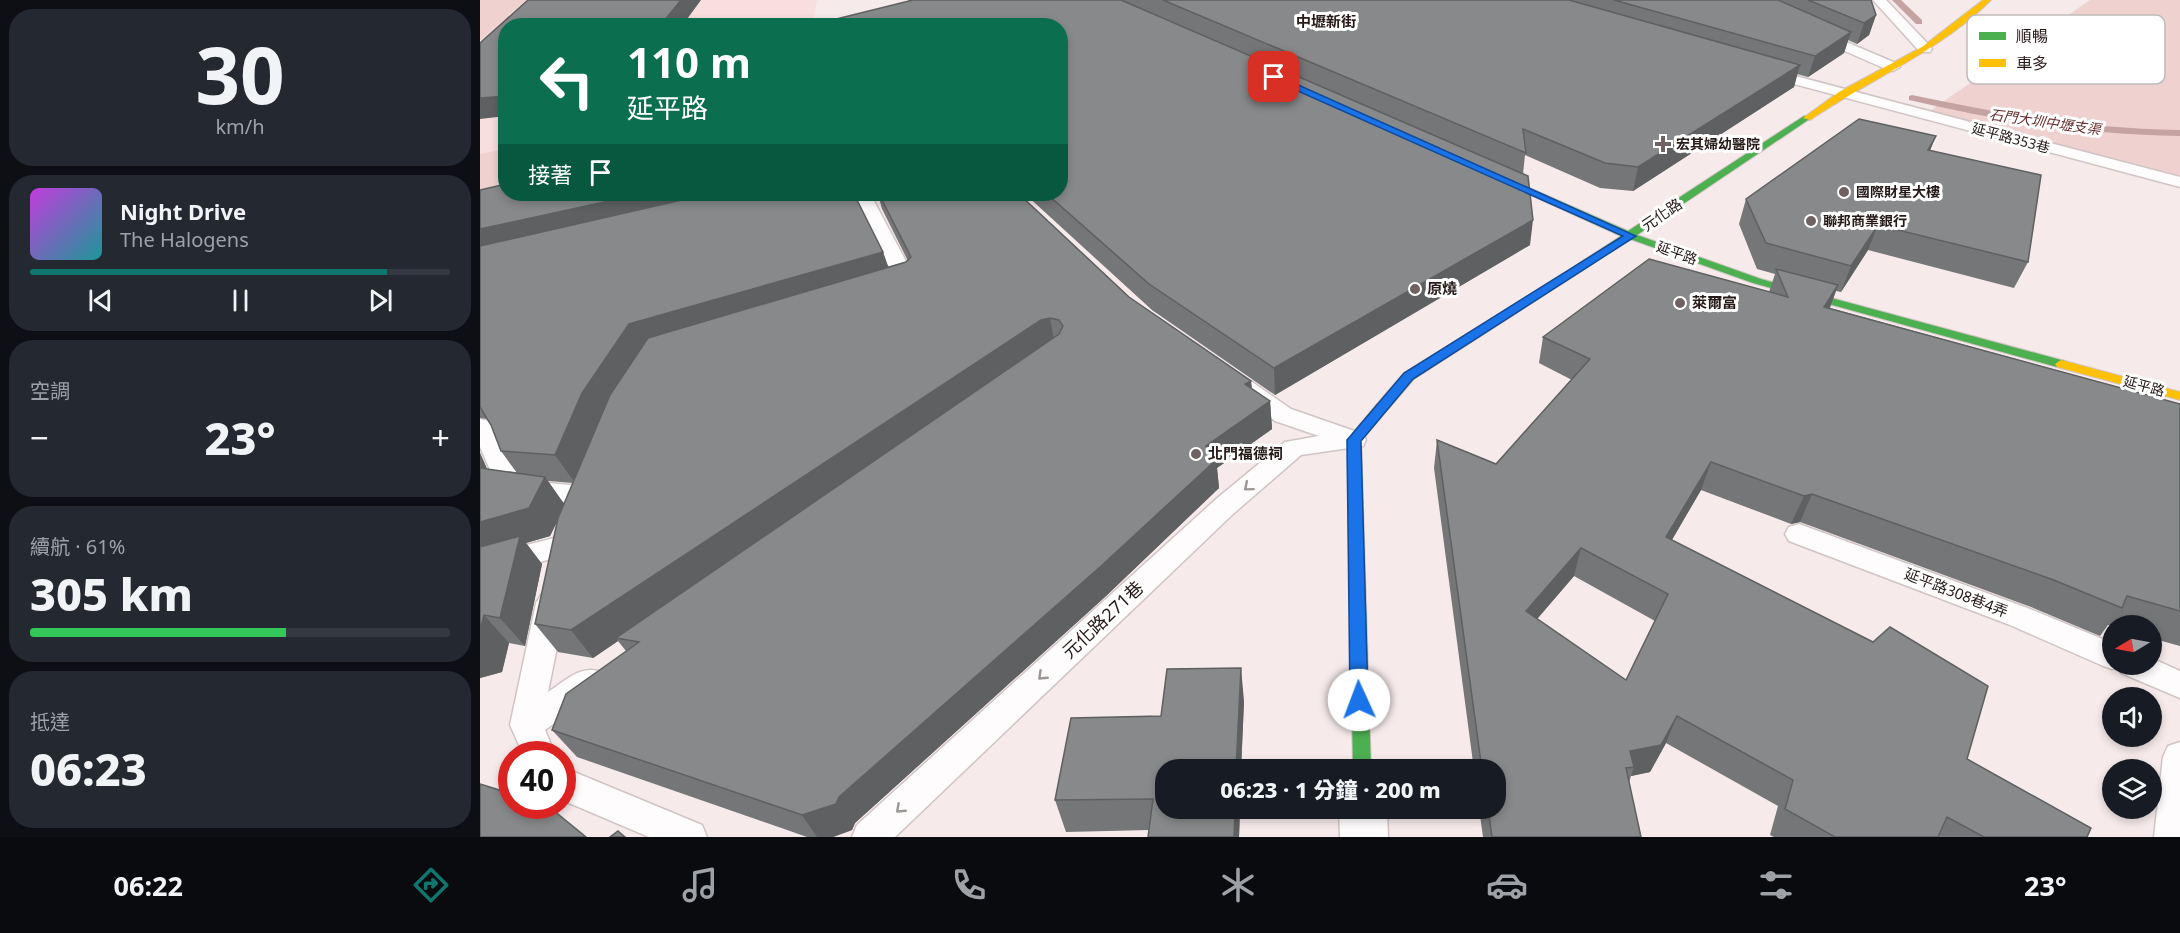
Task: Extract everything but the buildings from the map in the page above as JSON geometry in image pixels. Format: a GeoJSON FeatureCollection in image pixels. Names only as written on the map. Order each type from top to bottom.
{"type":"FeatureCollection","features":[{"type":"Feature","properties":{"kind":"street","name":"元化路"},"geometry":{"type":"LineString","coordinates":[[1968,15],[1987,0]]}},
{"type":"Feature","properties":{"kind":"street","name":"元化路"},"geometry":{"type":"LineString","coordinates":[[1354,440],[1409,376],[1631,236],[1842,94],[1925,49],[1967,16]]}},
{"type":"Feature","properties":{"kind":"street","name":"延平路"},"geometry":{"type":"LineString","coordinates":[[1480,169],[1631,236],[1757,281],[2180,396]]}},
{"type":"Feature","properties":{"kind":"street"},"geometry":{"type":"LineString","coordinates":[[1354,440],[1362,759]]}},
{"type":"Feature","properties":{"kind":"street"},"geometry":{"type":"LineString","coordinates":[[1363,819],[1364,837]]}},
{"type":"Feature","properties":{"kind":"lane"},"geometry":{"type":"LineString","coordinates":[[1879,0],[1925,49]]}},
{"type":"Feature","properties":{"kind":"lane"},"geometry":{"type":"LineString","coordinates":[[1805,29],[1893,67]]}},
{"type":"Feature","properties":{"kind":"lane","name":"延平路353巷"},"geometry":{"type":"LineString","coordinates":[[1751,68],[2180,182]]}},
{"type":"Feature","properties":{"kind":"lane"},"geometry":{"type":"LineString","coordinates":[[872,201],[907,282],[873,291]]}},
{"type":"Feature","properties":{"kind":"lane"},"geometry":{"type":"LineString","coordinates":[[1227,376],[1283,415],[1354,440]]}},
{"type":"Feature","properties":{"kind":"lane"},"geometry":{"type":"LineString","coordinates":[[480,427],[488,456],[510,489],[572,529]]}},
{"type":"Feature","properties":{"kind":"lane","name":"元化路271巷"},"geometry":{"type":"LineString","coordinates":[[870,837],[1216,515],[1294,448],[1354,440]]}},
{"type":"Feature","properties":{"kind":"lane"},"geometry":{"type":"LineString","coordinates":[[480,568],[572,529]]}},
{"type":"Feature","properties":{"kind":"lane"},"geometry":{"type":"LineString","coordinates":[[533,741],[526,725],[572,529]]}},
{"type":"Feature","properties":{"kind":"lane","name":"延平路308巷4弄"},"geometry":{"type":"LineString","coordinates":[[1799,534],[2020,618],[2102,652]]}},
{"type":"Feature","properties":{"kind":"lane"},"geometry":{"type":"LineString","coordinates":[[526,725],[615,663]]}},
{"type":"Feature","properties":{"kind":"lane"},"geometry":{"type":"LineString","coordinates":[[2157,675],[2180,685]]}},
{"type":"Feature","properties":{"kind":"lane"},"geometry":{"type":"LineString","coordinates":[[2172,837],[2180,757]]}},
{"type":"Feature","properties":{"kind":"lane"},"geometry":{"type":"LineString","coordinates":[[576,789],[689,837]]}},
{"type":"Feature","properties":{"kind":"shaded area"},"geometry":{"type":"Polygon","coordinates":[[[480,0],[817,0],[813,18],[498,18],[498,200],[480,212],[480,0]]]}},
{"type":"Feature","properties":{"kind":"shaded area"},"geometry":{"type":"Polygon","coordinates":[[[480,0],[526,0],[505,18],[498,18],[498,24],[480,40],[480,0]]]}},
{"type":"Feature","properties":{"kind":"shaded area"},"geometry":{"type":"Polygon","coordinates":[[[2090,0],[2180,0],[2180,178],[1921,117],[1969,84],[2165,84],[2165,15],[2068,15],[2090,0]]]}},
{"type":"Feature","properties":{"kind":"shaded area"},"geometry":{"type":"Polygon","coordinates":[[[498,150],[498,196],[480,199],[480,154],[498,150]]]}},
{"type":"Feature","properties":{"kind":"waterway"},"geometry":{"type":"LineString","coordinates":[[1896,0],[1919,22]]}},
{"type":"Feature","properties":{"kind":"waterway","name":"石門大圳中壢支渠"},"geometry":{"type":"LineString","coordinates":[[1912,98],[2045,123],[2112,131],[2180,133]]}},
{"type":"Feature","properties":{"kind":"traffic: fast"},"geometry":{"type":"LineString","coordinates":[[1576,270],[1807,118]]}},
{"type":"Feature","properties":{"kind":"traffic: fast"},"geometry":{"type":"LineString","coordinates":[[1490,174],[1631,236],[1757,281],[2061,364]]}},
{"type":"Feature","properties":{"kind":"traffic: fast"},"geometry":{"type":"LineString","coordinates":[[1362,759],[1354,440],[1383,406]]}},
{"type":"Feature","properties":{"kind":"traffic: slow"},"geometry":{"type":"LineString","coordinates":[[1968,15],[1987,0]]}},
{"type":"Feature","properties":{"kind":"traffic: slow"},"geometry":{"type":"LineString","coordinates":[[1807,118],[1842,94],[1925,49],[1967,16]]}},
{"type":"Feature","properties":{"kind":"traffic: slow"},"geometry":{"type":"LineString","coordinates":[[1383,406],[1409,376],[1576,270]]}},
{"type":"Feature","properties":{"kind":"traffic: slow"},"geometry":{"type":"LineString","coordinates":[[2061,364],[2180,396]]}},
{"type":"Feature","properties":{"kind":"place","name":"宏其婦幼醫院"},"geometry":{"type":"Point","coordinates":[1663,144]}},
{"type":"Feature","properties":{"kind":"place","name":"國際財星大樓"},"geometry":{"type":"Point","coordinates":[1844,192]}},
{"type":"Feature","properties":{"kind":"place","name":"聯邦商業銀行"},"geometry":{"type":"Point","coordinates":[1811,221]}},
{"type":"Feature","properties":{"kind":"place","name":"原燒"},"geometry":{"type":"Point","coordinates":[1415,289]}},
{"type":"Feature","properties":{"kind":"place","name":"萊爾富"},"geometry":{"type":"Point","coordinates":[1680,303]}},
{"type":"Feature","properties":{"kind":"place","name":"北門福德祠"},"geometry":{"type":"Point","coordinates":[1196,454]}},
{"type":"Feature","properties":{"kind":"district","name":"中壢新街"},"geometry":{"type":"Point","coordinates":[1326,22]}},
{"type":"Feature","properties":{"kind":"route"},"geometry":{"type":"LineString","coordinates":[[1274,77],[1631,236],[1409,376],[1354,440],[1359,700]]}}]}
